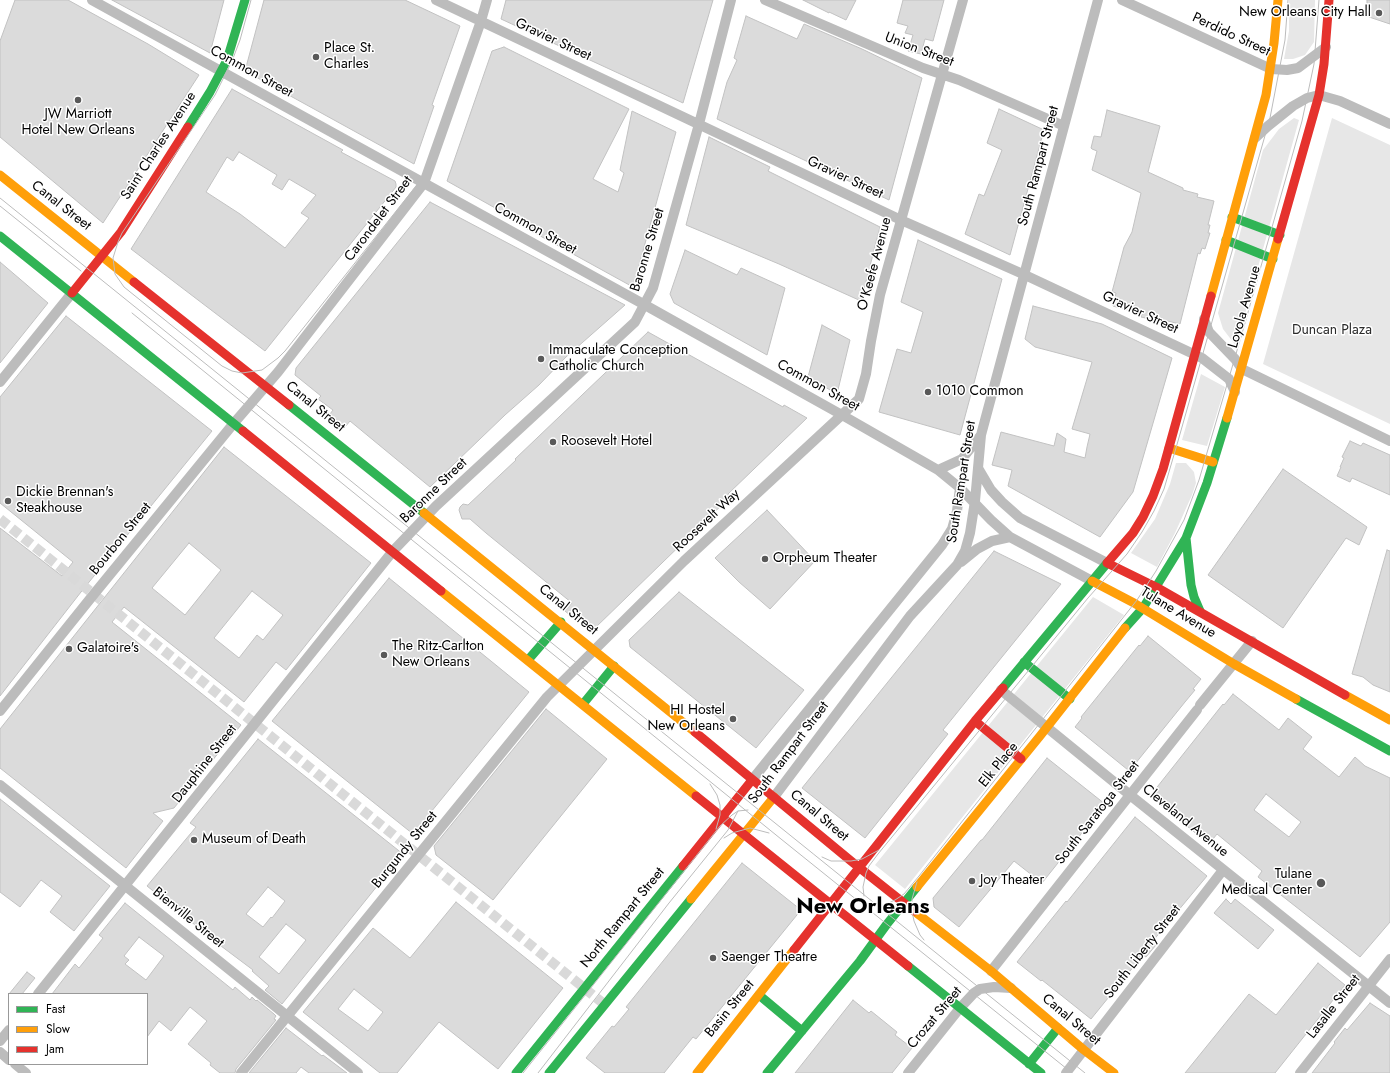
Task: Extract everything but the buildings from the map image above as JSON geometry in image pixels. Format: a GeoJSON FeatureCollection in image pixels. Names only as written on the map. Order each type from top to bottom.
{"type":"FeatureCollection","features":[{"type":"Feature","properties":{"kind":"main road","name":"Saint Charles Avenue"},"geometry":{"type":"LineString","coordinates":[[72,293],[121,232],[210,92],[227,60],[245,0]]}},
{"type":"Feature","properties":{"kind":"main road"},"geometry":{"type":"LineString","coordinates":[[858,868],[975,721],[1133,533],[1154,496],[1169,448],[1266,95],[1278,0]]}},
{"type":"Feature","properties":{"kind":"main road","name":"Loyola Avenue"},"geometry":{"type":"LineString","coordinates":[[1143,608],[1186,538],[1213,462],[1235,392],[1319,94],[1326,47],[1329,0]]}},
{"type":"Feature","properties":{"kind":"main road","name":"Canal Street"},"geometry":{"type":"LineString","coordinates":[[0,176],[561,622],[858,868],[991,971],[1084,1050],[1114,1073]]}},
{"type":"Feature","properties":{"kind":"main road"},"geometry":{"type":"LineString","coordinates":[[1232,217],[1280,235]]}},
{"type":"Feature","properties":{"kind":"main road"},"geometry":{"type":"LineString","coordinates":[[0,236],[1041,1073]]}},
{"type":"Feature","properties":{"kind":"main road"},"geometry":{"type":"LineString","coordinates":[[1226,240],[1273,259]]}},
{"type":"Feature","properties":{"kind":"main road"},"geometry":{"type":"LineString","coordinates":[[1169,448],[1213,462]]}},
{"type":"Feature","properties":{"kind":"main road"},"geometry":{"type":"LineString","coordinates":[[1186,538],[1191,585],[1200,611]]}},
{"type":"Feature","properties":{"kind":"main road","name":"Tulane Avenue"},"geometry":{"type":"LineString","coordinates":[[1107,563],[1200,611],[1356,702],[1390,720]]}},
{"type":"Feature","properties":{"kind":"main road","name":"Tulane Avenue"},"geometry":{"type":"LineString","coordinates":[[1092,580],[1143,608],[1234,664],[1390,751]]}},
{"type":"Feature","properties":{"kind":"main road","name":"Elk Place"},"geometry":{"type":"LineString","coordinates":[[876,939],[1143,608]]}},
{"type":"Feature","properties":{"kind":"main road"},"geometry":{"type":"LineString","coordinates":[[528,660],[561,622]]}},
{"type":"Feature","properties":{"kind":"main road"},"geometry":{"type":"LineString","coordinates":[[1024,662],[1070,699]]}},
{"type":"Feature","properties":{"kind":"main road"},"geometry":{"type":"LineString","coordinates":[[583,704],[614,666]]}},
{"type":"Feature","properties":{"kind":"main road"},"geometry":{"type":"LineString","coordinates":[[975,721],[1021,759]]}},
{"type":"Feature","properties":{"kind":"main road","name":"North Rampart Street"},"geometry":{"type":"LineString","coordinates":[[516,1073],[752,780]]}},
{"type":"Feature","properties":{"kind":"main road","name":"South Rampart Street"},"geometry":{"type":"LineString","coordinates":[[744,834],[774,797]]}},
{"type":"Feature","properties":{"kind":"main road"},"geometry":{"type":"LineString","coordinates":[[549,1073],[744,834]]}},
{"type":"Feature","properties":{"kind":"main road","name":"Basin Street"},"geometry":{"type":"LineString","coordinates":[[697,1073],[759,996],[858,868]]}},
{"type":"Feature","properties":{"kind":"main road"},"geometry":{"type":"LineString","coordinates":[[767,1073],[860,961],[876,939]]}},
{"type":"Feature","properties":{"kind":"main road"},"geometry":{"type":"LineString","coordinates":[[759,996],[802,1031]]}},
{"type":"Feature","properties":{"kind":"main road"},"geometry":{"type":"LineString","coordinates":[[1029,1064],[1058,1028]]}},
{"type":"Feature","properties":{"kind":"street","name":"Common Street"},"geometry":{"type":"LineString","coordinates":[[92,0],[842,415],[938,470],[960,488]]}},
{"type":"Feature","properties":{"kind":"street","name":"Gravier Street"},"geometry":{"type":"LineString","coordinates":[[436,0],[901,220],[1025,275],[1195,354],[1229,380],[1235,392]]}},
{"type":"Feature","properties":{"kind":"street","name":"Carondelet Street"},"geometry":{"type":"LineString","coordinates":[[266,386],[424,183],[487,0]]}},
{"type":"Feature","properties":{"kind":"street","name":"Baronne Street"},"geometry":{"type":"LineString","coordinates":[[393,551],[428,515],[635,322],[653,288],[699,124],[731,0]]}},
{"type":"Feature","properties":{"kind":"street","name":"Union Street"},"geometry":{"type":"LineString","coordinates":[[765,0],[923,68],[959,80],[1064,126]]}},
{"type":"Feature","properties":{"kind":"street","name":"O'Keefe Avenue"},"geometry":{"type":"LineString","coordinates":[[842,415],[859,399],[866,374],[880,295],[963,0]]}},
{"type":"Feature","properties":{"kind":"street","name":"South Rampart Street"},"geometry":{"type":"LineString","coordinates":[[774,797],[910,616],[957,565],[965,551],[970,533],[975,501],[981,435],[1098,0]]}},
{"type":"Feature","properties":{"kind":"street","name":"Perdido Street"},"geometry":{"type":"LineString","coordinates":[[1122,0],[1270,69],[1287,70],[1298,68],[1326,47]]}},
{"type":"Feature","properties":{"kind":"street"},"geometry":{"type":"LineString","coordinates":[[1254,140],[1268,126],[1293,106],[1307,98],[1319,94],[1340,101],[1390,124]]}},
{"type":"Feature","properties":{"kind":"street"},"geometry":{"type":"LineString","coordinates":[[0,382],[72,293]]}},
{"type":"Feature","properties":{"kind":"street"},"geometry":{"type":"LineString","coordinates":[[1204,319],[1209,332],[1235,359],[1242,369],[1390,441]]}},
{"type":"Feature","properties":{"kind":"street","name":"Bourbon Street"},"geometry":{"type":"LineString","coordinates":[[0,711],[94,594],[266,386]]}},
{"type":"Feature","properties":{"kind":"street","name":"Roosevelt Way"},"geometry":{"type":"LineString","coordinates":[[595,650],[684,561],[842,415]]}},
{"type":"Feature","properties":{"kind":"street"},"geometry":{"type":"LineString","coordinates":[[938,470],[962,459],[981,435]]}},
{"type":"Feature","properties":{"kind":"street","name":"Tulane Avenue"},"geometry":{"type":"LineString","coordinates":[[978,467],[991,490],[1020,518],[1107,563]]}},
{"type":"Feature","properties":{"kind":"street","name":"South Rampart Street"},"geometry":{"type":"LineString","coordinates":[[752,780],[942,545],[952,529],[957,511],[960,488]]}},
{"type":"Feature","properties":{"kind":"street","name":"Tulane Avenue"},"geometry":{"type":"LineString","coordinates":[[960,488],[975,501],[991,520],[1010,537],[1092,580]]}},
{"type":"Feature","properties":{"kind":"street"},"geometry":{"type":"LineString","coordinates":[[957,565],[977,549],[992,541],[1010,537]]}},
{"type":"Feature","properties":{"kind":"street","name":"Dauphine Street"},"geometry":{"type":"LineString","coordinates":[[39,993],[393,551]]}},
{"type":"Feature","properties":{"kind":"street","name":"South Saratoga Street"},"geometry":{"type":"LineString","coordinates":[[991,971],[1252,641]]}},
{"type":"Feature","properties":{"kind":"street","name":"Burgundy Street"},"geometry":{"type":"LineString","coordinates":[[241,1073],[546,697],[595,650]]}},
{"type":"Feature","properties":{"kind":"street","name":"Cleveland Avenue"},"geometry":{"type":"LineString","coordinates":[[1001,690],[1390,1003]]}},
{"type":"Feature","properties":{"kind":"street","name":"Bienville Street"},"geometry":{"type":"LineString","coordinates":[[0,785],[358,1073]]}},
{"type":"Feature","properties":{"kind":"street","name":"South Liberty Street"},"geometry":{"type":"LineString","coordinates":[[1066,1073],[1223,870]]}},
{"type":"Feature","properties":{"kind":"street","name":"Lasalle Street"},"geometry":{"type":"LineString","coordinates":[[1300,1073],[1390,959]]}},
{"type":"Feature","properties":{"kind":"street","name":"Crozat Street"},"geometry":{"type":"LineString","coordinates":[[908,1073],[960,1008],[974,993],[994,987],[1011,988]]}},
{"type":"Feature","properties":{"kind":"street"},"geometry":{"type":"LineString","coordinates":[[0,1041],[8,1031]]}},
{"type":"Feature","properties":{"kind":"street"},"geometry":{"type":"LineString","coordinates":[[0,1052],[8,1059]]}},
{"type":"Feature","properties":{"kind":"street"},"geometry":{"type":"LineString","coordinates":[[16,1065],[26,1073]]}},
{"type":"Feature","properties":{"kind":"green space"},"geometry":{"type":"Polygon","coordinates":[[[1289,0],[1315,0],[1314,42],[1305,55],[1293,59],[1284,59],[1289,31],[1289,0]]]}},
{"type":"Feature","properties":{"kind":"green space"},"geometry":{"type":"Polygon","coordinates":[[[1294,118],[1299,120],[1236,346],[1223,329],[1218,313],[1263,150],[1279,129],[1294,118]]]}},
{"type":"Feature","properties":{"kind":"green space","name":"Duncan Plaza"},"geometry":{"type":"Polygon","coordinates":[[[1332,118],[1390,145],[1390,424],[1263,364],[1332,118]]]}},
{"type":"Feature","properties":{"kind":"green space"},"geometry":{"type":"Polygon","coordinates":[[[1201,374],[1225,387],[1207,446],[1182,440],[1201,374]]]}},
{"type":"Feature","properties":{"kind":"green space"},"geometry":{"type":"Polygon","coordinates":[[[1176,463],[1186,463],[1194,472],[1196,483],[1175,533],[1157,567],[1131,553],[1155,519],[1170,484],[1176,463]]]}},
{"type":"Feature","properties":{"kind":"green space"},"geometry":{"type":"Polygon","coordinates":[[[1093,597],[1124,615],[905,889],[875,865],[1093,597]]]}},
{"type":"Feature","properties":{"kind":"tunnel"},"geometry":{"type":"LineString","coordinates":[[0,519],[604,1004]]}},
{"type":"Feature","properties":{"kind":"tram line"},"geometry":{"type":"LineString","coordinates":[[251,0],[240,40],[232,61],[215,95],[122,233],[113,258],[115,274],[124,287],[222,366],[232,371],[242,373],[262,370],[285,351],[420,181],[433,157],[487,0]]}},
{"type":"Feature","properties":{"kind":"tram line"},"geometry":{"type":"LineString","coordinates":[[864,896],[863,887],[866,873],[869,866],[878,854],[1088,598],[1127,554],[1154,511],[1164,489],[1270,118],[1285,40],[1288,0]]}},
{"type":"Feature","properties":{"kind":"tram line"},"geometry":{"type":"LineString","coordinates":[[876,905],[884,905],[904,894],[919,876],[1137,600],[1156,571],[1184,520],[1199,480],[1302,121],[1314,64],[1319,0]]}},
{"type":"Feature","properties":{"kind":"tram line"},"geometry":{"type":"LineString","coordinates":[[0,198],[1085,1073]]}},
{"type":"Feature","properties":{"kind":"tram line"},"geometry":{"type":"LineString","coordinates":[[0,206],[81,271]]}},
{"type":"Feature","properties":{"kind":"tram line"},"geometry":{"type":"LineString","coordinates":[[132,313],[1072,1073]]}},
{"type":"Feature","properties":{"kind":"tram line"},"geometry":{"type":"LineString","coordinates":[[710,784],[717,795],[720,805],[720,815],[716,829]]}},
{"type":"Feature","properties":{"kind":"tram line"},"geometry":{"type":"LineString","coordinates":[[523,1073],[720,826],[738,811],[748,810]]}},
{"type":"Feature","properties":{"kind":"tram line"},"geometry":{"type":"LineString","coordinates":[[538,1073],[669,903],[728,830],[738,811]]}},
{"type":"Feature","properties":{"kind":"tram line"},"geometry":{"type":"LineString","coordinates":[[724,838],[732,833],[750,828],[769,833]]}},
{"type":"Feature","properties":{"kind":"tram line"},"geometry":{"type":"LineString","coordinates":[[822,857],[831,861],[851,861],[862,859],[879,850]]}},
{"type":"Feature","properties":{"kind":"tram line"},"geometry":{"type":"LineString","coordinates":[[917,882],[912,899],[912,911],[914,921],[920,935],[924,940]]}},
{"type":"Feature","properties":{"kind":"traffic: fast"},"geometry":{"type":"LineString","coordinates":[[188,127],[210,92],[227,60],[245,0]]}},
{"type":"Feature","properties":{"kind":"traffic: fast"},"geometry":{"type":"LineString","coordinates":[[1232,217],[1280,235]]}},
{"type":"Feature","properties":{"kind":"traffic: fast"},"geometry":{"type":"LineString","coordinates":[[0,236],[243,431]]}},
{"type":"Feature","properties":{"kind":"traffic: fast"},"geometry":{"type":"LineString","coordinates":[[1226,240],[1273,259]]}},
{"type":"Feature","properties":{"kind":"traffic: fast"},"geometry":{"type":"LineString","coordinates":[[289,405],[424,513]]}},
{"type":"Feature","properties":{"kind":"traffic: fast"},"geometry":{"type":"LineString","coordinates":[[1125,628],[1143,608],[1186,538],[1207,483],[1227,418]]}},
{"type":"Feature","properties":{"kind":"traffic: fast"},"geometry":{"type":"LineString","coordinates":[[1186,538],[1191,585],[1200,611]]}},
{"type":"Feature","properties":{"kind":"traffic: fast"},"geometry":{"type":"LineString","coordinates":[[1003,688],[1108,562]]}},
{"type":"Feature","properties":{"kind":"traffic: fast"},"geometry":{"type":"LineString","coordinates":[[528,660],[561,622]]}},
{"type":"Feature","properties":{"kind":"traffic: fast"},"geometry":{"type":"LineString","coordinates":[[1024,662],[1070,699]]}},
{"type":"Feature","properties":{"kind":"traffic: fast"},"geometry":{"type":"LineString","coordinates":[[583,704],[614,666]]}},
{"type":"Feature","properties":{"kind":"traffic: fast"},"geometry":{"type":"LineString","coordinates":[[1296,699],[1390,751]]}},
{"type":"Feature","properties":{"kind":"traffic: fast"},"geometry":{"type":"LineString","coordinates":[[516,1073],[683,866]]}},
{"type":"Feature","properties":{"kind":"traffic: fast"},"geometry":{"type":"LineString","coordinates":[[767,1073],[860,961],[917,887]]}},
{"type":"Feature","properties":{"kind":"traffic: fast"},"geometry":{"type":"LineString","coordinates":[[549,1073],[691,899]]}},
{"type":"Feature","properties":{"kind":"traffic: fast"},"geometry":{"type":"LineString","coordinates":[[908,966],[1041,1073]]}},
{"type":"Feature","properties":{"kind":"traffic: fast"},"geometry":{"type":"LineString","coordinates":[[759,995],[802,1031]]}},
{"type":"Feature","properties":{"kind":"traffic: fast"},"geometry":{"type":"LineString","coordinates":[[1029,1064],[1058,1028]]}},
{"type":"Feature","properties":{"kind":"traffic: slow"},"geometry":{"type":"LineString","coordinates":[[1211,296],[1266,95],[1274,43],[1278,0]]}},
{"type":"Feature","properties":{"kind":"traffic: slow"},"geometry":{"type":"LineString","coordinates":[[0,175],[134,282]]}},
{"type":"Feature","properties":{"kind":"traffic: slow"},"geometry":{"type":"LineString","coordinates":[[1227,418],[1278,239]]}},
{"type":"Feature","properties":{"kind":"traffic: slow"},"geometry":{"type":"LineString","coordinates":[[1169,448],[1213,462]]}},
{"type":"Feature","properties":{"kind":"traffic: slow"},"geometry":{"type":"LineString","coordinates":[[424,513],[695,732]]}},
{"type":"Feature","properties":{"kind":"traffic: slow"},"geometry":{"type":"LineString","coordinates":[[1092,581],[1134,603],[1234,664],[1296,699]]}},
{"type":"Feature","properties":{"kind":"traffic: slow"},"geometry":{"type":"LineString","coordinates":[[441,591],[696,796]]}},
{"type":"Feature","properties":{"kind":"traffic: slow"},"geometry":{"type":"LineString","coordinates":[[917,887],[1040,736],[1125,628]]}},
{"type":"Feature","properties":{"kind":"traffic: slow"},"geometry":{"type":"LineString","coordinates":[[1345,695],[1390,720]]}},
{"type":"Feature","properties":{"kind":"traffic: slow"},"geometry":{"type":"LineString","coordinates":[[691,899],[774,797]]}},
{"type":"Feature","properties":{"kind":"traffic: slow"},"geometry":{"type":"LineString","coordinates":[[914,911],[991,971],[1084,1050],[1114,1073]]}},
{"type":"Feature","properties":{"kind":"traffic: slow"},"geometry":{"type":"LineString","coordinates":[[697,1073],[794,950]]}},
{"type":"Feature","properties":{"kind":"traffic: jam"},"geometry":{"type":"LineString","coordinates":[[1278,239],[1319,95],[1324,64],[1329,0]]}},
{"type":"Feature","properties":{"kind":"traffic: jam"},"geometry":{"type":"LineString","coordinates":[[72,293],[121,232],[188,127]]}},
{"type":"Feature","properties":{"kind":"traffic: jam"},"geometry":{"type":"LineString","coordinates":[[134,282],[289,405]]}},
{"type":"Feature","properties":{"kind":"traffic: jam"},"geometry":{"type":"LineString","coordinates":[[1108,562],[1133,533],[1153,496],[1163,469],[1211,296]]}},
{"type":"Feature","properties":{"kind":"traffic: jam"},"geometry":{"type":"LineString","coordinates":[[243,431],[441,591]]}},
{"type":"Feature","properties":{"kind":"traffic: jam"},"geometry":{"type":"LineString","coordinates":[[1107,563],[1156,587],[1345,695]]}},
{"type":"Feature","properties":{"kind":"traffic: jam"},"geometry":{"type":"LineString","coordinates":[[794,950],[975,721],[1003,688]]}},
{"type":"Feature","properties":{"kind":"traffic: jam"},"geometry":{"type":"LineString","coordinates":[[975,721],[1021,759]]}},
{"type":"Feature","properties":{"kind":"traffic: jam"},"geometry":{"type":"LineString","coordinates":[[695,732],[914,911]]}},
{"type":"Feature","properties":{"kind":"traffic: jam"},"geometry":{"type":"LineString","coordinates":[[683,866],[752,780]]}},
{"type":"Feature","properties":{"kind":"traffic: jam"},"geometry":{"type":"LineString","coordinates":[[696,796],[908,966]]}},
{"type":"Feature","properties":{"kind":"place","name":"New Orleans City Hall"},"geometry":{"type":"Point","coordinates":[1379,13]}},
{"type":"Feature","properties":{"kind":"place","name":"Place St. Charles"},"geometry":{"type":"Point","coordinates":[316,57]}},
{"type":"Feature","properties":{"kind":"place","name":"JW Marriott Hotel New Orleans"},"geometry":{"type":"Point","coordinates":[78,100]}},
{"type":"Feature","properties":{"kind":"place","name":"Immaculate Conception Catholic Church"},"geometry":{"type":"Point","coordinates":[541,359]}},
{"type":"Feature","properties":{"kind":"place","name":"1010 Common"},"geometry":{"type":"Point","coordinates":[928,392]}},
{"type":"Feature","properties":{"kind":"place","name":"Roosevelt Hotel"},"geometry":{"type":"Point","coordinates":[553,442]}},
{"type":"Feature","properties":{"kind":"place","name":"Dickie Brennan's Steakhouse"},"geometry":{"type":"Point","coordinates":[8,501]}},
{"type":"Feature","properties":{"kind":"place","name":"Orpheum Theater"},"geometry":{"type":"Point","coordinates":[765,559]}},
{"type":"Feature","properties":{"kind":"place","name":"Galatoire's"},"geometry":{"type":"Point","coordinates":[69,649]}},
{"type":"Feature","properties":{"kind":"place","name":"The Ritz-Carlton New Orleans"},"geometry":{"type":"Point","coordinates":[384,655]}},
{"type":"Feature","properties":{"kind":"place","name":"HI Hostel New Orleans"},"geometry":{"type":"Point","coordinates":[733,719]}},
{"type":"Feature","properties":{"kind":"place","name":"Museum of Death"},"geometry":{"type":"Point","coordinates":[194,840]}},
{"type":"Feature","properties":{"kind":"place","name":"Joy Theater"},"geometry":{"type":"Point","coordinates":[972,881]}},
{"type":"Feature","properties":{"kind":"place","name":"Tulane Medical Center"},"geometry":{"type":"Point","coordinates":[1321,883]}},
{"type":"Feature","properties":{"kind":"place","name":"Saenger Theatre"},"geometry":{"type":"Point","coordinates":[713,958]}},
{"type":"Feature","properties":{"kind":"district","name":"New Orleans"},"geometry":{"type":"Point","coordinates":[863,908]}}]}
